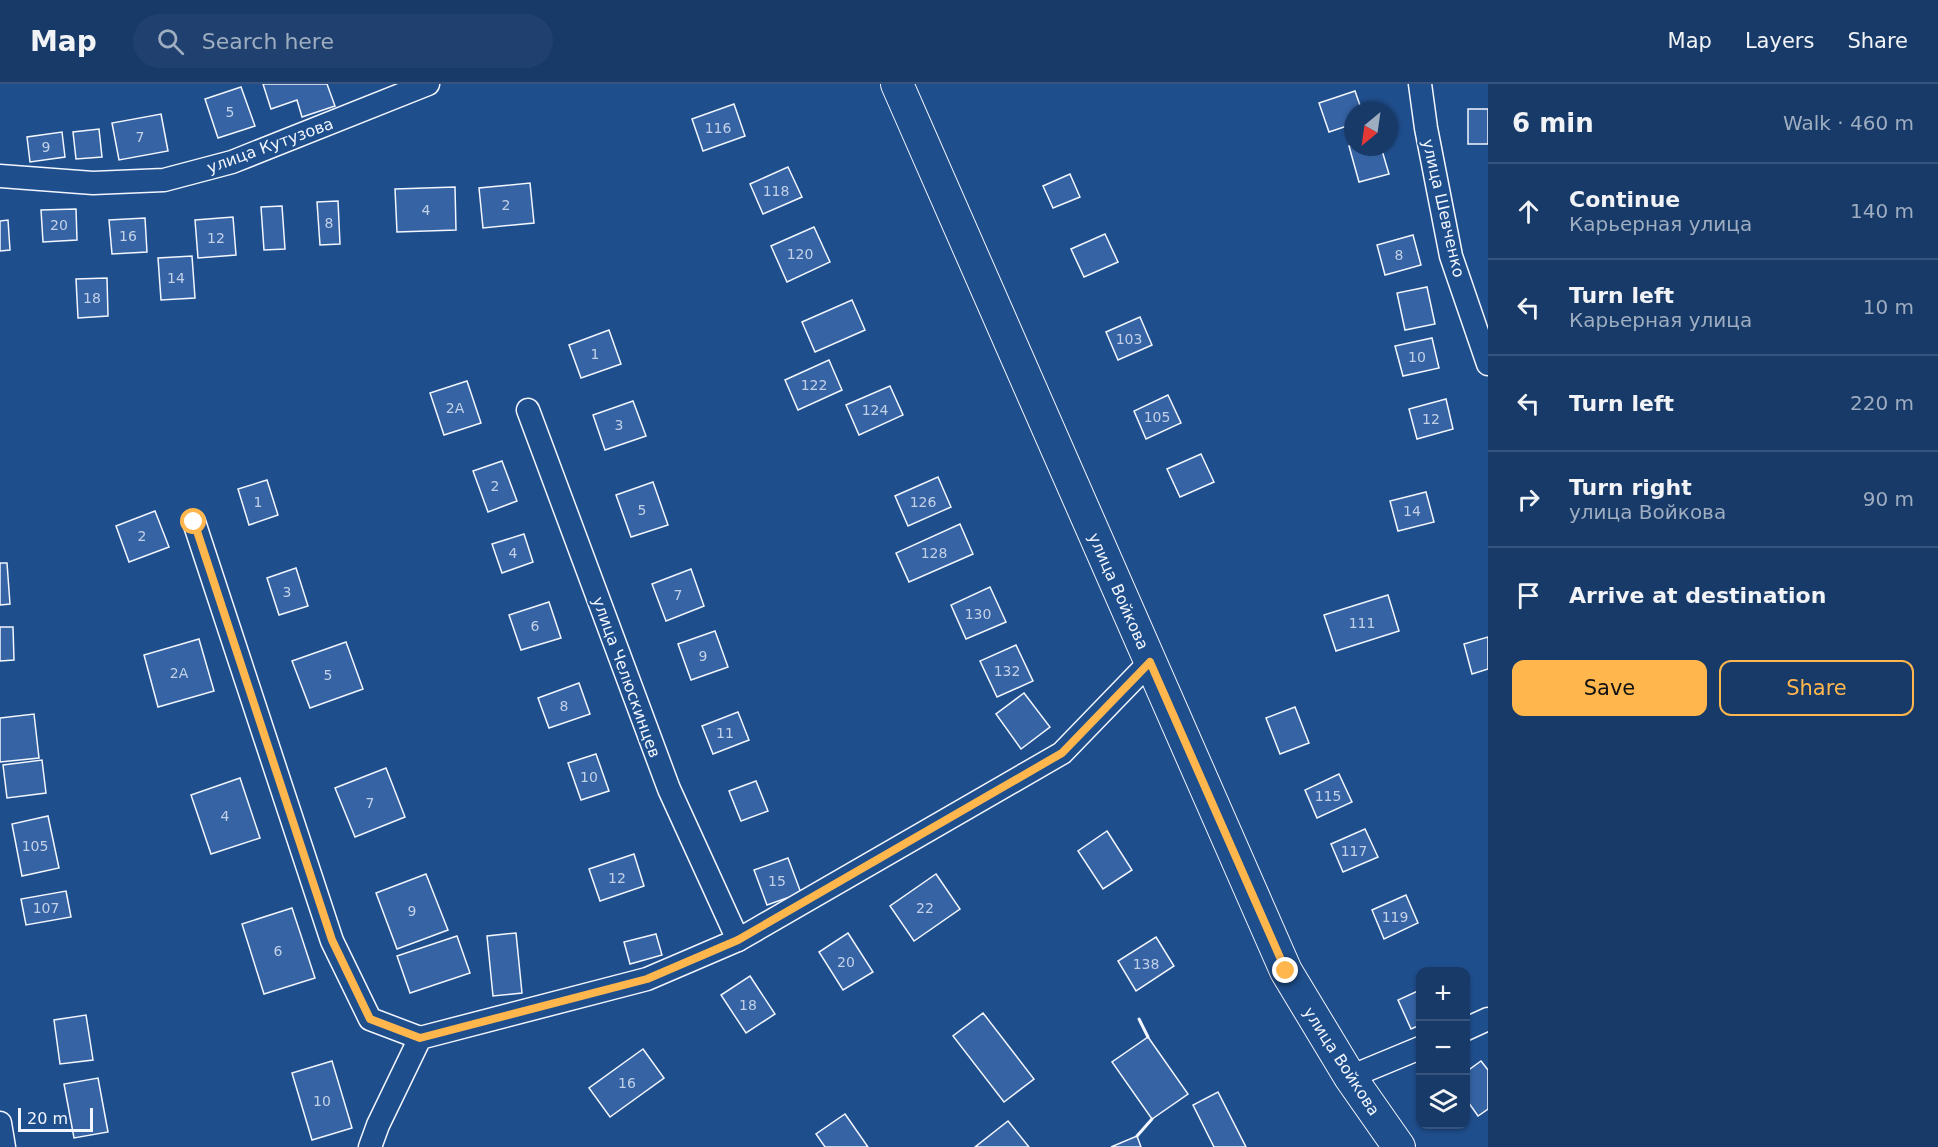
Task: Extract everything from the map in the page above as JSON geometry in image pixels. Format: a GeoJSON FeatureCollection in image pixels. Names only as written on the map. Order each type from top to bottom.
{"type":"FeatureCollection","features":[{"type":"Feature","properties":{"kind":"main road","name":"улица Войкова"},"geometry":{"type":"LineString","coordinates":[[897,84],[1286,971],[1350,1077],[1399,1147]]}},
{"type":"Feature","properties":{"kind":"street","name":"улица Кутузова"},"geometry":{"type":"LineString","coordinates":[[0,176],[93,183],[164,180],[232,162],[428,84]]}},
{"type":"Feature","properties":{"kind":"street","name":"улица Шевченко"},"geometry":{"type":"LineString","coordinates":[[1420,84],[1426,128],[1451,256],[1488,364]]}},
{"type":"Feature","properties":{"kind":"street","name":"улица Челюскинцев"},"geometry":{"type":"LineString","coordinates":[[528,410],[669,789],[738,940]]}},
{"type":"Feature","properties":{"kind":"street"},"geometry":{"type":"LineString","coordinates":[[194,522],[332,940],[370,1019],[420,1038],[647,979],[738,940],[1062,753],[1150,662]]}},
{"type":"Feature","properties":{"kind":"street"},"geometry":{"type":"LineString","coordinates":[[1470,1027],[1488,1019]]}},
{"type":"Feature","properties":{"kind":"street"},"geometry":{"type":"LineString","coordinates":[[370,1147],[378,1125],[420,1038]]}},
{"type":"Feature","properties":{"kind":"street"},"geometry":{"type":"LineString","coordinates":[[1350,1077],[1416,1050]]}},
{"type":"Feature","properties":{"kind":"street"},"geometry":{"type":"LineString","coordinates":[[0,1123],[4,1147]]}},
{"type":"Feature","properties":{"kind":"building"},"geometry":{"type":"Polygon","coordinates":[[[263,84],[327,84],[335,106],[302,117],[297,100],[271,109],[263,84]]]}},
{"type":"Feature","properties":{"kind":"building"},"geometry":{"type":"Polygon","coordinates":[[[241,87],[255,126],[218,138],[205,99],[241,87]]]}},
{"type":"Feature","properties":{"kind":"building"},"geometry":{"type":"Polygon","coordinates":[[[1355,91],[1359,102],[1344,102],[1344,127],[1329,132],[1319,103],[1355,91]]]}},
{"type":"Feature","properties":{"kind":"building"},"geometry":{"type":"Polygon","coordinates":[[[734,104],[745,136],[703,151],[692,119],[734,104]]]}},
{"type":"Feature","properties":{"kind":"building"},"geometry":{"type":"Polygon","coordinates":[[[1468,109],[1488,109],[1488,144],[1468,144],[1468,109]]]}},
{"type":"Feature","properties":{"kind":"building"},"geometry":{"type":"Polygon","coordinates":[[[161,114],[168,151],[119,160],[112,123],[161,114]]]}},
{"type":"Feature","properties":{"kind":"building"},"geometry":{"type":"Polygon","coordinates":[[[99,129],[102,157],[76,159],[73,132],[99,129]]]}},
{"type":"Feature","properties":{"kind":"building"},"geometry":{"type":"Polygon","coordinates":[[[62,132],[65,157],[30,162],[27,137],[62,132]]]}},
{"type":"Feature","properties":{"kind":"building"},"geometry":{"type":"Polygon","coordinates":[[[1352,156],[1384,156],[1389,174],[1359,182],[1352,156]]]}},
{"type":"Feature","properties":{"kind":"building"},"geometry":{"type":"Polygon","coordinates":[[[788,167],[802,197],[763,214],[750,184],[788,167]]]}},
{"type":"Feature","properties":{"kind":"building"},"geometry":{"type":"Polygon","coordinates":[[[1070,174],[1080,197],[1053,208],[1043,186],[1070,174]]]}},
{"type":"Feature","properties":{"kind":"building"},"geometry":{"type":"Polygon","coordinates":[[[530,183],[534,223],[483,228],[479,188],[530,183]]]}},
{"type":"Feature","properties":{"kind":"building"},"geometry":{"type":"Polygon","coordinates":[[[455,187],[456,230],[397,232],[395,189],[455,187]]]}},
{"type":"Feature","properties":{"kind":"building"},"geometry":{"type":"Polygon","coordinates":[[[338,201],[340,244],[320,245],[317,202],[338,201]]]}},
{"type":"Feature","properties":{"kind":"building"},"geometry":{"type":"Polygon","coordinates":[[[282,206],[285,249],[264,250],[261,207],[282,206]]]}},
{"type":"Feature","properties":{"kind":"building"},"geometry":{"type":"Polygon","coordinates":[[[76,209],[77,240],[43,242],[41,210],[76,209]]]}},
{"type":"Feature","properties":{"kind":"building"},"geometry":{"type":"Polygon","coordinates":[[[233,217],[236,255],[198,258],[195,220],[233,217]]]}},
{"type":"Feature","properties":{"kind":"building"},"geometry":{"type":"Polygon","coordinates":[[[145,218],[147,252],[112,254],[109,220],[145,218]]]}},
{"type":"Feature","properties":{"kind":"building"},"geometry":{"type":"Polygon","coordinates":[[[8,220],[10,250],[0,251],[0,221],[8,220]]]}},
{"type":"Feature","properties":{"kind":"building"},"geometry":{"type":"Polygon","coordinates":[[[814,227],[830,262],[787,282],[771,246],[814,227]]]}},
{"type":"Feature","properties":{"kind":"building"},"geometry":{"type":"Polygon","coordinates":[[[1105,234],[1118,262],[1084,277],[1071,249],[1105,234]]]}},
{"type":"Feature","properties":{"kind":"building"},"geometry":{"type":"Polygon","coordinates":[[[1413,235],[1421,265],[1385,275],[1377,245],[1413,235]]]}},
{"type":"Feature","properties":{"kind":"building"},"geometry":{"type":"Polygon","coordinates":[[[192,256],[195,298],[161,300],[158,258],[192,256]]]}},
{"type":"Feature","properties":{"kind":"building"},"geometry":{"type":"Polygon","coordinates":[[[107,278],[108,316],[78,318],[76,279],[107,278]]]}},
{"type":"Feature","properties":{"kind":"building"},"geometry":{"type":"Polygon","coordinates":[[[1427,287],[1435,324],[1405,330],[1397,293],[1427,287]]]}},
{"type":"Feature","properties":{"kind":"building"},"geometry":{"type":"Polygon","coordinates":[[[852,300],[865,330],[815,352],[802,322],[852,300]]]}},
{"type":"Feature","properties":{"kind":"building"},"geometry":{"type":"Polygon","coordinates":[[[1140,317],[1152,345],[1118,360],[1106,332],[1140,317]]]}},
{"type":"Feature","properties":{"kind":"building"},"geometry":{"type":"Polygon","coordinates":[[[609,330],[621,364],[581,378],[569,345],[609,330]]]}},
{"type":"Feature","properties":{"kind":"building"},"geometry":{"type":"Polygon","coordinates":[[[1432,338],[1439,368],[1403,376],[1395,346],[1432,338]]]}},
{"type":"Feature","properties":{"kind":"building"},"geometry":{"type":"Polygon","coordinates":[[[829,360],[842,390],[798,410],[785,380],[829,360]]]}},
{"type":"Feature","properties":{"kind":"building"},"geometry":{"type":"Polygon","coordinates":[[[467,381],[481,423],[444,435],[430,393],[467,381]]]}},
{"type":"Feature","properties":{"kind":"building"},"geometry":{"type":"Polygon","coordinates":[[[890,386],[903,415],[859,435],[846,405],[890,386]]]}},
{"type":"Feature","properties":{"kind":"building"},"geometry":{"type":"Polygon","coordinates":[[[1168,395],[1181,423],[1146,439],[1134,411],[1168,395]]]}},
{"type":"Feature","properties":{"kind":"building"},"geometry":{"type":"Polygon","coordinates":[[[1446,399],[1453,429],[1417,439],[1409,409],[1446,399]]]}},
{"type":"Feature","properties":{"kind":"building"},"geometry":{"type":"Polygon","coordinates":[[[633,401],[646,436],[605,450],[593,415],[633,401]]]}},
{"type":"Feature","properties":{"kind":"building"},"geometry":{"type":"Polygon","coordinates":[[[1201,454],[1214,482],[1180,497],[1167,469],[1201,454]]]}},
{"type":"Feature","properties":{"kind":"building"},"geometry":{"type":"Polygon","coordinates":[[[502,461],[517,501],[488,512],[473,471],[502,461]]]}},
{"type":"Feature","properties":{"kind":"building"},"geometry":{"type":"Polygon","coordinates":[[[938,477],[951,507],[908,526],[895,496],[938,477]]]}},
{"type":"Feature","properties":{"kind":"building"},"geometry":{"type":"Polygon","coordinates":[[[267,480],[278,515],[249,525],[238,489],[267,480]]]}},
{"type":"Feature","properties":{"kind":"building"},"geometry":{"type":"Polygon","coordinates":[[[653,482],[668,525],[631,537],[616,495],[653,482]]]}},
{"type":"Feature","properties":{"kind":"building"},"geometry":{"type":"Polygon","coordinates":[[[1426,492],[1434,522],[1398,531],[1390,501],[1426,492]]]}},
{"type":"Feature","properties":{"kind":"building"},"geometry":{"type":"Polygon","coordinates":[[[155,511],[169,547],[129,562],[116,526],[155,511]]]}},
{"type":"Feature","properties":{"kind":"building"},"geometry":{"type":"Polygon","coordinates":[[[960,524],[973,554],[909,582],[896,553],[960,524]]]}},
{"type":"Feature","properties":{"kind":"building"},"geometry":{"type":"Polygon","coordinates":[[[524,534],[533,562],[502,573],[492,544],[524,534]]]}},
{"type":"Feature","properties":{"kind":"building"},"geometry":{"type":"Polygon","coordinates":[[[0,563],[7,563],[10,604],[0,605],[0,563]]]}},
{"type":"Feature","properties":{"kind":"building"},"geometry":{"type":"Polygon","coordinates":[[[296,568],[308,606],[279,615],[267,578],[296,568]]]}},
{"type":"Feature","properties":{"kind":"building"},"geometry":{"type":"Polygon","coordinates":[[[691,569],[704,606],[666,621],[652,584],[691,569]]]}},
{"type":"Feature","properties":{"kind":"building"},"geometry":{"type":"Polygon","coordinates":[[[990,587],[1006,622],[966,639],[951,605],[990,587]]]}},
{"type":"Feature","properties":{"kind":"building"},"geometry":{"type":"Polygon","coordinates":[[[1388,595],[1399,631],[1336,651],[1324,615],[1388,595]]]}},
{"type":"Feature","properties":{"kind":"building"},"geometry":{"type":"Polygon","coordinates":[[[549,602],[561,638],[521,650],[509,615],[549,602]]]}},
{"type":"Feature","properties":{"kind":"building"},"geometry":{"type":"Polygon","coordinates":[[[0,627],[13,627],[14,660],[0,661],[0,627]]]}},
{"type":"Feature","properties":{"kind":"building"},"geometry":{"type":"Polygon","coordinates":[[[715,631],[728,667],[691,680],[678,644],[715,631]]]}},
{"type":"Feature","properties":{"kind":"building"},"geometry":{"type":"Polygon","coordinates":[[[1488,637],[1488,669],[1472,674],[1464,644],[1488,637]]]}},
{"type":"Feature","properties":{"kind":"building"},"geometry":{"type":"Polygon","coordinates":[[[199,639],[214,691],[158,707],[144,655],[199,639]]]}},
{"type":"Feature","properties":{"kind":"building"},"geometry":{"type":"Polygon","coordinates":[[[346,642],[363,689],[310,708],[292,661],[346,642]]]}},
{"type":"Feature","properties":{"kind":"building"},"geometry":{"type":"Polygon","coordinates":[[[1016,645],[1033,681],[997,697],[980,661],[1016,645]]]}},
{"type":"Feature","properties":{"kind":"building"},"geometry":{"type":"Polygon","coordinates":[[[579,683],[590,714],[549,728],[538,698],[579,683]]]}},
{"type":"Feature","properties":{"kind":"building"},"geometry":{"type":"Polygon","coordinates":[[[1024,693],[1050,727],[1021,749],[996,714],[1024,693]]]}},
{"type":"Feature","properties":{"kind":"building"},"geometry":{"type":"Polygon","coordinates":[[[1295,707],[1309,743],[1280,754],[1266,718],[1295,707]]]}},
{"type":"Feature","properties":{"kind":"building"},"geometry":{"type":"Polygon","coordinates":[[[738,712],[749,740],[713,754],[702,726],[738,712]]]}},
{"type":"Feature","properties":{"kind":"building"},"geometry":{"type":"Polygon","coordinates":[[[34,714],[39,758],[0,762],[0,718],[34,714]]]}},
{"type":"Feature","properties":{"kind":"building"},"geometry":{"type":"Polygon","coordinates":[[[596,754],[609,791],[581,800],[568,763],[596,754]]]}},
{"type":"Feature","properties":{"kind":"building"},"geometry":{"type":"Polygon","coordinates":[[[42,760],[46,793],[7,798],[3,765],[42,760]]]}},
{"type":"Feature","properties":{"kind":"building"},"geometry":{"type":"Polygon","coordinates":[[[386,768],[405,817],[355,837],[335,788],[386,768]]]}},
{"type":"Feature","properties":{"kind":"building"},"geometry":{"type":"Polygon","coordinates":[[[1339,774],[1352,802],[1317,818],[1305,790],[1339,774]]]}},
{"type":"Feature","properties":{"kind":"building"},"geometry":{"type":"Polygon","coordinates":[[[240,778],[260,838],[211,854],[191,795],[240,778]]]}},
{"type":"Feature","properties":{"kind":"building"},"geometry":{"type":"Polygon","coordinates":[[[756,781],[768,811],[741,821],[729,791],[756,781]]]}},
{"type":"Feature","properties":{"kind":"building"},"geometry":{"type":"Polygon","coordinates":[[[48,816],[59,868],[22,876],[12,824],[48,816]]]}},
{"type":"Feature","properties":{"kind":"building"},"geometry":{"type":"Polygon","coordinates":[[[1365,829],[1378,857],[1343,872],[1331,844],[1365,829]]]}},
{"type":"Feature","properties":{"kind":"building"},"geometry":{"type":"Polygon","coordinates":[[[1107,831],[1132,870],[1103,889],[1078,851],[1107,831]]]}},
{"type":"Feature","properties":{"kind":"building"},"geometry":{"type":"Polygon","coordinates":[[[634,854],[644,886],[600,901],[589,869],[634,854]]]}},
{"type":"Feature","properties":{"kind":"building"},"geometry":{"type":"Polygon","coordinates":[[[788,858],[801,893],[767,905],[754,870],[788,858]]]}},
{"type":"Feature","properties":{"kind":"building"},"geometry":{"type":"Polygon","coordinates":[[[426,874],[448,930],[397,949],[376,893],[426,874]]]}},
{"type":"Feature","properties":{"kind":"building"},"geometry":{"type":"Polygon","coordinates":[[[936,874],[960,909],[914,941],[890,906],[936,874]]]}},
{"type":"Feature","properties":{"kind":"building"},"geometry":{"type":"Polygon","coordinates":[[[66,891],[71,917],[26,925],[21,899],[66,891]]]}},
{"type":"Feature","properties":{"kind":"building"},"geometry":{"type":"Polygon","coordinates":[[[1406,895],[1418,923],[1384,939],[1372,910],[1406,895]]]}},
{"type":"Feature","properties":{"kind":"building"},"geometry":{"type":"Polygon","coordinates":[[[292,908],[315,978],[264,994],[242,924],[292,908]]]}},
{"type":"Feature","properties":{"kind":"building"},"geometry":{"type":"Polygon","coordinates":[[[516,933],[522,993],[493,996],[487,936],[516,933]]]}},
{"type":"Feature","properties":{"kind":"building"},"geometry":{"type":"Polygon","coordinates":[[[848,933],[873,972],[843,990],[819,952],[848,933]]]}},
{"type":"Feature","properties":{"kind":"building"},"geometry":{"type":"Polygon","coordinates":[[[656,934],[662,955],[630,964],[624,942],[656,934]]]}},
{"type":"Feature","properties":{"kind":"building"},"geometry":{"type":"Polygon","coordinates":[[[457,936],[470,973],[410,993],[397,956],[457,936]]]}},
{"type":"Feature","properties":{"kind":"building"},"geometry":{"type":"Polygon","coordinates":[[[1156,937],[1174,966],[1136,991],[1118,961],[1156,937]]]}},
{"type":"Feature","properties":{"kind":"building"},"geometry":{"type":"Polygon","coordinates":[[[750,976],[775,1014],[746,1033],[721,995],[750,976]]]}},
{"type":"Feature","properties":{"kind":"building"},"geometry":{"type":"Polygon","coordinates":[[[1416,992],[1416,1027],[1411,1029],[1398,1000],[1416,992]]]}},
{"type":"Feature","properties":{"kind":"building"},"geometry":{"type":"Polygon","coordinates":[[[983,1013],[1034,1079],[1004,1102],[953,1036],[983,1013]]]}},
{"type":"Feature","properties":{"kind":"building"},"geometry":{"type":"Polygon","coordinates":[[[86,1015],[93,1060],[60,1064],[54,1020],[86,1015]]]}},
{"type":"Feature","properties":{"kind":"building"},"geometry":{"type":"Polygon","coordinates":[[[1148,1037],[1188,1094],[1152,1119],[1112,1062],[1148,1037]]]}},
{"type":"Feature","properties":{"kind":"building"},"geometry":{"type":"Polygon","coordinates":[[[643,1049],[664,1078],[610,1117],[589,1088],[643,1049]]]}},
{"type":"Feature","properties":{"kind":"building"},"geometry":{"type":"Polygon","coordinates":[[[332,1061],[352,1128],[312,1140],[292,1073],[332,1061]]]}},
{"type":"Feature","properties":{"kind":"building"},"geometry":{"type":"Polygon","coordinates":[[[1481,1061],[1488,1070],[1488,1109],[1478,1116],[1470,1105],[1470,1069],[1481,1061]]]}},
{"type":"Feature","properties":{"kind":"building"},"geometry":{"type":"Polygon","coordinates":[[[98,1078],[108,1132],[74,1138],[64,1084],[98,1078]]]}},
{"type":"Feature","properties":{"kind":"building"},"geometry":{"type":"Polygon","coordinates":[[[1218,1092],[1246,1147],[1214,1147],[1193,1105],[1218,1092]]]}},
{"type":"Feature","properties":{"kind":"building"},"geometry":{"type":"Polygon","coordinates":[[[845,1114],[868,1147],[825,1147],[816,1134],[845,1114]]]}},
{"type":"Feature","properties":{"kind":"building"},"geometry":{"type":"Polygon","coordinates":[[[1008,1121],[1029,1147],[975,1147],[1008,1121]]]}},
{"type":"Feature","properties":{"kind":"building"},"geometry":{"type":"Polygon","coordinates":[[[1137,1136],[1141,1147],[1111,1147],[1137,1136]]]}},
{"type":"Feature","properties":{"kind":"wall"},"geometry":{"type":"LineString","coordinates":[[1139,1019],[1148,1037]]}},
{"type":"Feature","properties":{"kind":"wall"},"geometry":{"type":"LineString","coordinates":[[1137,1136],[1152,1119]]}},
{"type":"Feature","properties":{"kind":"route"},"geometry":{"type":"LineString","coordinates":[[194,522],[332,940],[370,1019],[420,1038],[647,979],[738,940],[1062,753],[1150,662],[1286,971]]}}]}
